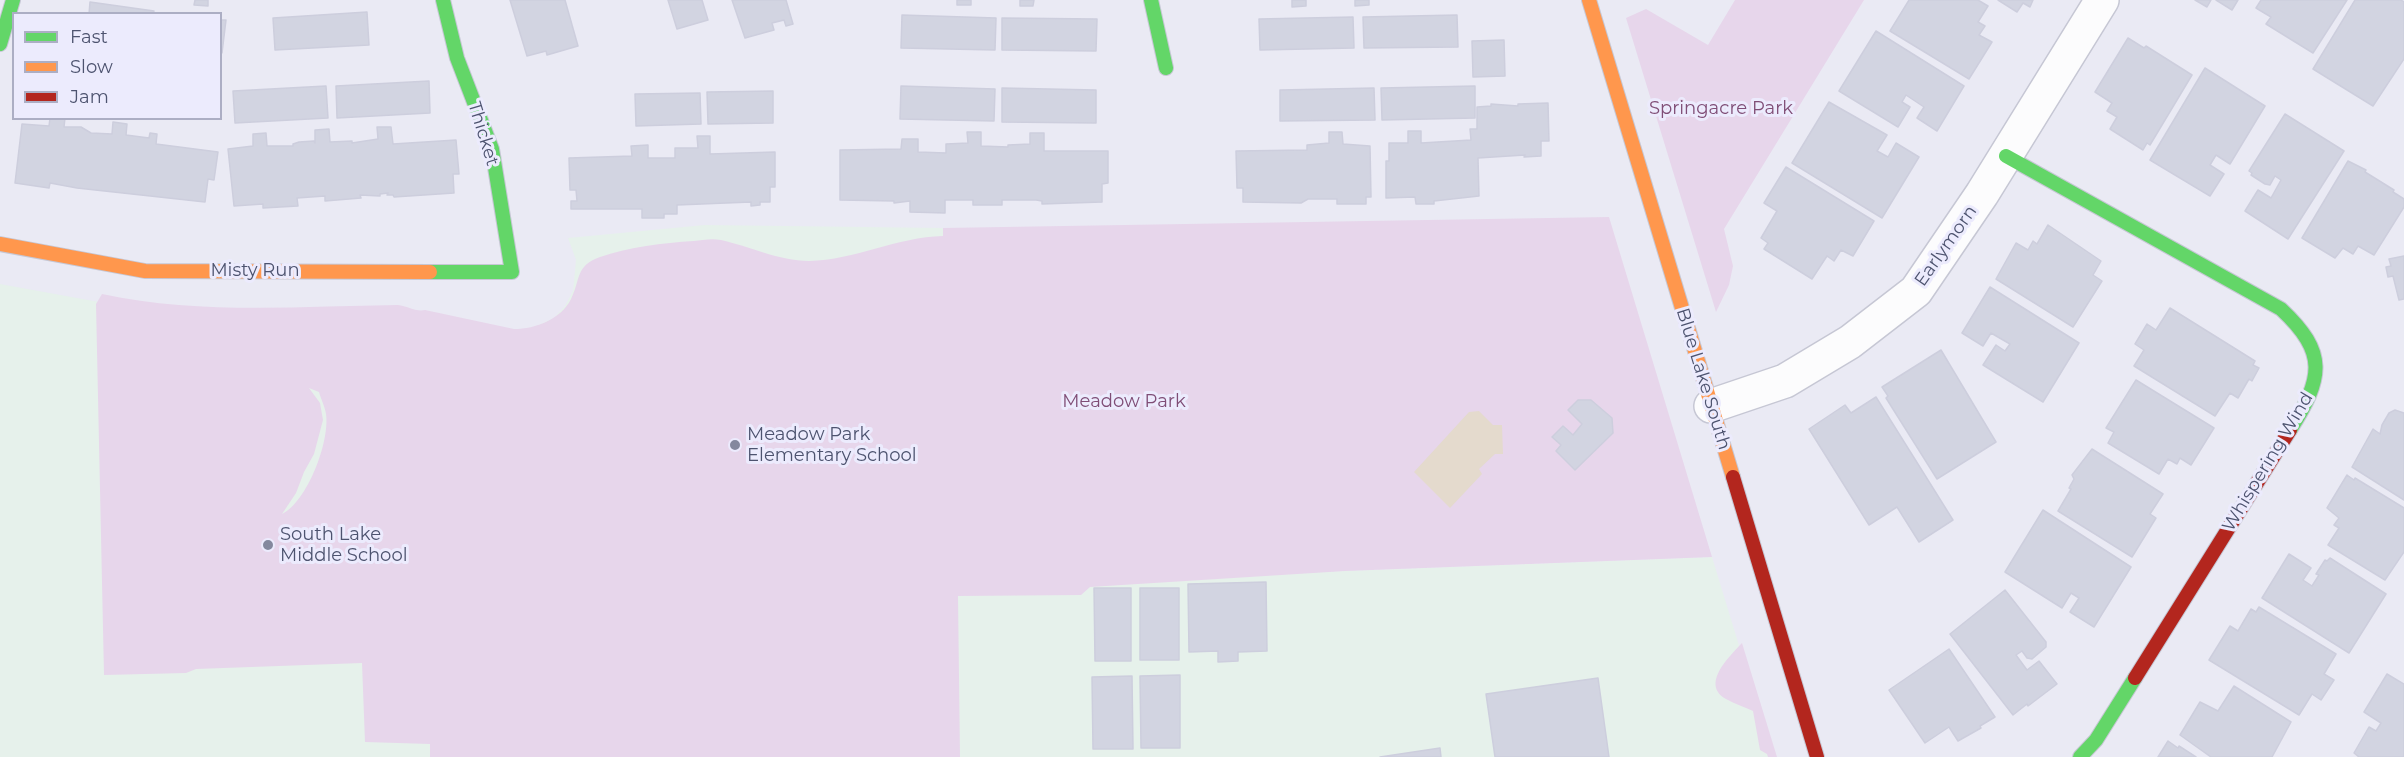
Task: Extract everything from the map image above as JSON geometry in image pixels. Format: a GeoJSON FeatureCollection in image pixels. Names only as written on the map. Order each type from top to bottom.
{"type":"FeatureCollection","features":[{"type":"Feature","properties":{"kind":"street"},"geometry":{"type":"LineString","coordinates":[[0,44],[13,0]]}},
{"type":"Feature","properties":{"kind":"street","name":"Thicket"},"geometry":{"type":"LineString","coordinates":[[443,0],[457,58],[492,149],[512,272]]}},
{"type":"Feature","properties":{"kind":"street"},"geometry":{"type":"LineString","coordinates":[[1151,0],[1166,68]]}},
{"type":"Feature","properties":{"kind":"street","name":"Blue Lake South"},"geometry":{"type":"LineString","coordinates":[[1589,0],[1817,757]]}},
{"type":"Feature","properties":{"kind":"street","name":"Earlymorn"},"geometry":{"type":"LineString","coordinates":[[1711,406],[1785,381],[1850,342],[1916,291],[2006,156],[2102,0]]}},
{"type":"Feature","properties":{"kind":"street","name":"Whispering Wind"},"geometry":{"type":"LineString","coordinates":[[2006,156],[2281,309],[2302,328],[2316,355],[2315,381],[2306,405],[2096,740],[2080,757]]}},
{"type":"Feature","properties":{"kind":"street","name":"Misty Run"},"geometry":{"type":"LineString","coordinates":[[0,244],[145,271],[512,272]]}},
{"type":"Feature","properties":{"kind":"shaded area","name":"Meadow Park Elementary School"},"geometry":{"type":"Polygon","coordinates":[[[705,225],[943,228],[949,586],[1712,557],[1773,757],[0,757],[0,284],[99,302],[524,332],[554,318],[565,306],[573,291],[576,260],[568,238],[705,225]]]}},
{"type":"Feature","properties":{"kind":"shaded area"},"geometry":{"type":"Polygon","coordinates":[[[1479,411],[1493,425],[1502,425],[1503,454],[1495,454],[1479,469],[1482,474],[1450,508],[1414,472],[1469,412],[1479,411]]]}},
{"type":"Feature","properties":{"kind":"green space","name":"Springacre Park"},"geometry":{"type":"Polygon","coordinates":[[[1735,0],[1864,0],[1724,229],[1733,266],[1729,285],[1716,312],[1626,18],[1646,9],[1708,45],[1735,0]]]}},
{"type":"Feature","properties":{"kind":"green space","name":"Meadow Park"},"geometry":{"type":"Polygon","coordinates":[[[1609,217],[1712,557],[1345,571],[1090,587],[1081,595],[958,596],[960,757],[430,757],[430,744],[365,742],[362,663],[196,669],[186,673],[104,675],[96,304],[102,294],[139,301],[212,307],[398,305],[522,329],[547,322],[567,306],[582,269],[586,265],[600,257],[623,251],[658,244],[714,239],[787,259],[826,260],[909,240],[943,236],[943,228],[1609,217]],[[309,388],[320,403],[323,420],[314,454],[296,493],[282,514],[300,497],[315,470],[320,455],[326,426],[325,411],[319,392],[309,388]]]}},
{"type":"Feature","properties":{"kind":"green space"},"geometry":{"type":"Polygon","coordinates":[[[1742,643],[1777,757],[1768,757],[1760,750],[1753,711],[1726,699],[1719,693],[1716,686],[1716,678],[1720,670],[1742,643]]]}},
{"type":"Feature","properties":{"kind":"building"},"geometry":{"type":"Polygon","coordinates":[[[195,0],[208,0],[208,6],[194,5],[195,0]]]}},
{"type":"Feature","properties":{"kind":"building"},"geometry":{"type":"Polygon","coordinates":[[[510,0],[565,0],[578,46],[547,55],[546,51],[527,56],[510,0]]]}},
{"type":"Feature","properties":{"kind":"building"},"geometry":{"type":"Polygon","coordinates":[[[668,0],[702,0],[708,20],[677,29],[668,0]]]}},
{"type":"Feature","properties":{"kind":"building"},"geometry":{"type":"Polygon","coordinates":[[[732,0],[786,0],[793,24],[786,26],[784,20],[772,23],[774,30],[745,38],[732,0]]]}},
{"type":"Feature","properties":{"kind":"building"},"geometry":{"type":"Polygon","coordinates":[[[957,0],[971,0],[971,5],[957,5],[957,0]]]}},
{"type":"Feature","properties":{"kind":"building"},"geometry":{"type":"Polygon","coordinates":[[[1020,0],[1034,0],[1033,6],[1020,6],[1020,0]]]}},
{"type":"Feature","properties":{"kind":"building"},"geometry":{"type":"Polygon","coordinates":[[[1292,0],[1306,0],[1306,6],[1292,7],[1292,0]]]}},
{"type":"Feature","properties":{"kind":"building"},"geometry":{"type":"Polygon","coordinates":[[[1355,0],[1369,0],[1369,5],[1355,6],[1355,0]]]}},
{"type":"Feature","properties":{"kind":"building"},"geometry":{"type":"Polygon","coordinates":[[[1909,0],[1978,0],[1988,6],[1978,22],[1985,26],[1979,35],[1992,42],[1969,79],[1890,31],[1909,0]]]}},
{"type":"Feature","properties":{"kind":"building"},"geometry":{"type":"Polygon","coordinates":[[[1998,0],[2033,0],[2030,7],[2023,3],[2017,12],[1998,0]]]}},
{"type":"Feature","properties":{"kind":"building"},"geometry":{"type":"Polygon","coordinates":[[[2195,0],[2211,0],[2207,7],[2195,0]]]}},
{"type":"Feature","properties":{"kind":"building"},"geometry":{"type":"Polygon","coordinates":[[[2216,0],[2238,0],[2232,10],[2216,0]]]}},
{"type":"Feature","properties":{"kind":"building"},"geometry":{"type":"Polygon","coordinates":[[[2261,0],[2347,0],[2313,53],[2266,24],[2271,17],[2256,8],[2261,0]]]}},
{"type":"Feature","properties":{"kind":"building"},"geometry":{"type":"Polygon","coordinates":[[[2355,0],[2401,0],[2404,2],[2404,59],[2373,106],[2313,69],[2355,0]]]}},
{"type":"Feature","properties":{"kind":"building"},"geometry":{"type":"Polygon","coordinates":[[[90,2],[154,11],[154,12],[89,12],[90,2]]]}},
{"type":"Feature","properties":{"kind":"building"},"geometry":{"type":"Polygon","coordinates":[[[367,12],[369,45],[275,50],[273,18],[367,12]]]}},
{"type":"Feature","properties":{"kind":"building"},"geometry":{"type":"Polygon","coordinates":[[[902,15],[996,18],[995,50],[901,48],[902,15]]]}},
{"type":"Feature","properties":{"kind":"building"},"geometry":{"type":"Polygon","coordinates":[[[1457,15],[1458,47],[1364,48],[1363,17],[1457,15]]]}},
{"type":"Feature","properties":{"kind":"building"},"geometry":{"type":"Polygon","coordinates":[[[1353,17],[1354,48],[1260,50],[1259,19],[1353,17]]]}},
{"type":"Feature","properties":{"kind":"building"},"geometry":{"type":"Polygon","coordinates":[[[1002,18],[1097,19],[1096,51],[1002,50],[1002,18]]]}},
{"type":"Feature","properties":{"kind":"building"},"geometry":{"type":"Polygon","coordinates":[[[222,20],[226,20],[222,53],[222,20]]]}},
{"type":"Feature","properties":{"kind":"building"},"geometry":{"type":"Polygon","coordinates":[[[1876,31],[1964,86],[1937,131],[1917,118],[1924,107],[1906,95],[1902,102],[1910,107],[1898,127],[1839,91],[1876,31]]]}},
{"type":"Feature","properties":{"kind":"building"},"geometry":{"type":"Polygon","coordinates":[[[2128,38],[2144,48],[2146,46],[2192,75],[2150,145],[2147,143],[2143,150],[2110,129],[2117,117],[2107,111],[2112,103],[2095,92],[2128,38]]]}},
{"type":"Feature","properties":{"kind":"building"},"geometry":{"type":"Polygon","coordinates":[[[1504,40],[1505,76],[1473,77],[1472,41],[1504,40]]]}},
{"type":"Feature","properties":{"kind":"building"},"geometry":{"type":"Polygon","coordinates":[[[2205,68],[2265,106],[2230,164],[2216,155],[2210,165],[2224,174],[2210,196],[2150,160],[2205,68]]]}},
{"type":"Feature","properties":{"kind":"building"},"geometry":{"type":"Polygon","coordinates":[[[429,81],[430,113],[337,118],[336,86],[429,81]]]}},
{"type":"Feature","properties":{"kind":"building"},"geometry":{"type":"Polygon","coordinates":[[[326,86],[328,118],[235,123],[233,91],[326,86]]]}},
{"type":"Feature","properties":{"kind":"building"},"geometry":{"type":"Polygon","coordinates":[[[901,86],[995,89],[994,121],[900,119],[901,86]]]}},
{"type":"Feature","properties":{"kind":"building"},"geometry":{"type":"Polygon","coordinates":[[[1475,86],[1475,118],[1382,120],[1381,88],[1475,86]]]}},
{"type":"Feature","properties":{"kind":"building"},"geometry":{"type":"Polygon","coordinates":[[[1002,88],[1096,90],[1096,123],[1002,122],[1002,88]]]}},
{"type":"Feature","properties":{"kind":"building"},"geometry":{"type":"Polygon","coordinates":[[[1374,88],[1375,120],[1280,121],[1280,90],[1374,88]]]}},
{"type":"Feature","properties":{"kind":"building"},"geometry":{"type":"Polygon","coordinates":[[[773,91],[773,123],[708,124],[707,92],[773,91]]]}},
{"type":"Feature","properties":{"kind":"building"},"geometry":{"type":"Polygon","coordinates":[[[700,93],[701,124],[636,126],[635,94],[700,93]]]}},
{"type":"Feature","properties":{"kind":"building"},"geometry":{"type":"Polygon","coordinates":[[[1829,102],[1887,135],[1877,151],[1888,157],[1896,143],[1919,157],[1882,218],[1792,163],[1829,102]]]}},
{"type":"Feature","properties":{"kind":"building"},"geometry":{"type":"Polygon","coordinates":[[[1548,103],[1549,141],[1541,141],[1541,156],[1478,158],[1479,196],[1434,201],[1434,204],[1416,204],[1415,197],[1386,198],[1386,161],[1389,161],[1389,143],[1408,143],[1408,131],[1421,131],[1421,143],[1471,140],[1470,129],[1477,129],[1477,107],[1491,106],[1491,104],[1518,106],[1518,104],[1548,103]]]}},
{"type":"Feature","properties":{"kind":"building"},"geometry":{"type":"Polygon","coordinates":[[[2285,114],[2344,151],[2288,239],[2245,211],[2258,190],[2271,198],[2281,180],[2275,176],[2270,185],[2265,184],[2251,175],[2249,171],[2285,114]]]}},
{"type":"Feature","properties":{"kind":"building"},"geometry":{"type":"Polygon","coordinates":[[[50,120],[65,120],[64,127],[81,127],[91,133],[112,134],[113,122],[127,124],[126,135],[149,138],[150,133],[157,134],[156,144],[218,152],[214,180],[208,179],[205,202],[50,183],[49,188],[15,183],[22,124],[49,126],[50,120]]]}},
{"type":"Feature","properties":{"kind":"building"},"geometry":{"type":"Polygon","coordinates":[[[377,127],[391,127],[393,144],[456,140],[459,174],[453,174],[454,193],[394,197],[387,195],[388,193],[380,194],[380,196],[360,195],[361,198],[325,201],[325,196],[297,198],[298,206],[263,208],[263,204],[234,206],[228,149],[253,146],[253,134],[266,133],[267,146],[293,146],[299,142],[314,141],[315,143],[315,130],[329,129],[330,142],[352,141],[352,143],[378,139],[377,127]]]}},
{"type":"Feature","properties":{"kind":"building"},"geometry":{"type":"Polygon","coordinates":[[[967,132],[981,132],[981,146],[1008,147],[1008,145],[1030,144],[1030,133],[1044,133],[1044,151],[1108,151],[1108,183],[1102,184],[1102,202],[1042,204],[1042,201],[1036,200],[1002,200],[1002,205],[973,205],[973,200],[945,200],[945,213],[910,212],[910,201],[894,203],[894,201],[840,200],[840,150],[901,149],[902,139],[918,139],[918,152],[946,153],[946,144],[968,143],[967,132]]]}},
{"type":"Feature","properties":{"kind":"building"},"geometry":{"type":"Polygon","coordinates":[[[1329,132],[1342,132],[1343,144],[1370,146],[1371,197],[1366,197],[1366,204],[1337,204],[1337,199],[1308,199],[1301,203],[1243,202],[1243,188],[1237,188],[1236,151],[1307,150],[1307,145],[1329,143],[1329,132]]]}},
{"type":"Feature","properties":{"kind":"building"},"geometry":{"type":"Polygon","coordinates":[[[697,136],[710,136],[710,154],[775,152],[775,187],[770,187],[770,202],[760,202],[760,205],[751,206],[751,202],[677,205],[677,214],[664,214],[664,218],[642,218],[642,209],[571,209],[571,201],[577,201],[576,190],[570,190],[569,158],[632,156],[631,146],[648,145],[648,158],[675,158],[675,148],[698,148],[697,136]]]}},
{"type":"Feature","properties":{"kind":"building"},"geometry":{"type":"Polygon","coordinates":[[[2348,161],[2366,170],[2365,172],[2394,190],[2393,192],[2404,199],[2404,207],[2374,255],[2358,246],[2353,254],[2343,248],[2335,258],[2302,238],[2348,161]]]}},
{"type":"Feature","properties":{"kind":"building"},"geometry":{"type":"Polygon","coordinates":[[[1786,167],[1874,221],[1853,256],[1841,250],[1834,261],[1827,256],[1812,279],[1764,249],[1768,243],[1761,238],[1777,211],[1764,203],[1786,167]]]}},
{"type":"Feature","properties":{"kind":"building"},"geometry":{"type":"Polygon","coordinates":[[[2048,225],[2101,261],[2093,275],[2102,281],[2073,327],[1996,279],[2016,243],[2028,250],[2033,241],[2037,244],[2048,225]]]}},
{"type":"Feature","properties":{"kind":"building"},"geometry":{"type":"Polygon","coordinates":[[[2404,256],[2404,299],[2399,300],[2393,276],[2388,277],[2386,267],[2391,266],[2389,259],[2404,256]]]}},
{"type":"Feature","properties":{"kind":"building"},"geometry":{"type":"Polygon","coordinates":[[[1990,287],[2079,343],[2043,402],[1983,365],[1996,345],[2005,351],[2010,344],[1991,333],[1983,346],[1962,333],[1990,287]]]}},
{"type":"Feature","properties":{"kind":"building"},"geometry":{"type":"Polygon","coordinates":[[[2170,308],[2255,361],[2253,365],[2259,368],[2252,381],[2249,379],[2238,398],[2230,393],[2215,416],[2134,366],[2144,350],[2135,344],[2147,324],[2156,330],[2170,308]]]}},
{"type":"Feature","properties":{"kind":"building"},"geometry":{"type":"Polygon","coordinates":[[[1941,350],[1996,442],[1937,479],[1886,398],[1888,396],[1882,387],[1941,350]]]}},
{"type":"Feature","properties":{"kind":"building"},"geometry":{"type":"Polygon","coordinates":[[[2136,380],[2214,428],[2191,465],[2180,458],[2177,464],[2168,459],[2159,474],[2108,443],[2114,432],[2106,428],[2136,380]]]}},
{"type":"Feature","properties":{"kind":"building"},"geometry":{"type":"Polygon","coordinates":[[[1876,397],[1953,520],[1919,542],[1897,507],[1869,525],[1809,429],[1845,405],[1851,413],[1876,397]]]}},
{"type":"Feature","properties":{"kind":"building"},"geometry":{"type":"Polygon","coordinates":[[[1578,400],[1591,400],[1612,418],[1613,433],[1575,470],[1556,451],[1561,445],[1552,437],[1563,426],[1573,435],[1582,424],[1568,410],[1578,400]]]}},
{"type":"Feature","properties":{"kind":"building"},"geometry":{"type":"Polygon","coordinates":[[[2395,410],[2404,413],[2404,500],[2352,467],[2373,429],[2380,434],[2389,413],[2395,410]]]}},
{"type":"Feature","properties":{"kind":"building"},"geometry":{"type":"Polygon","coordinates":[[[2092,449],[2163,494],[2150,514],[2156,518],[2132,557],[2058,511],[2071,489],[2069,488],[2074,479],[2072,475],[2092,449]]]}},
{"type":"Feature","properties":{"kind":"building"},"geometry":{"type":"Polygon","coordinates":[[[2347,475],[2404,508],[2404,552],[2385,580],[2328,545],[2339,528],[2334,525],[2339,518],[2327,508],[2347,475]]]}},
{"type":"Feature","properties":{"kind":"building"},"geometry":{"type":"Polygon","coordinates":[[[2043,510],[2131,567],[2094,627],[2070,612],[2079,598],[2071,593],[2062,608],[2005,572],[2043,510]]]}},
{"type":"Feature","properties":{"kind":"building"},"geometry":{"type":"Polygon","coordinates":[[[2289,554],[2311,568],[2303,580],[2312,586],[2325,560],[2330,558],[2386,594],[2349,653],[2262,598],[2289,554]]]}},
{"type":"Feature","properties":{"kind":"building"},"geometry":{"type":"Polygon","coordinates":[[[1266,582],[1267,651],[1238,652],[1238,661],[1218,662],[1218,651],[1189,652],[1188,584],[1266,582]]]}},
{"type":"Feature","properties":{"kind":"building"},"geometry":{"type":"Polygon","coordinates":[[[1094,588],[1131,588],[1131,661],[1095,661],[1094,588]]]}},
{"type":"Feature","properties":{"kind":"building"},"geometry":{"type":"Polygon","coordinates":[[[1140,588],[1179,588],[1179,660],[1140,660],[1140,588]]]}},
{"type":"Feature","properties":{"kind":"building"},"geometry":{"type":"Polygon","coordinates":[[[2005,590],[2046,642],[2046,647],[2032,659],[2027,658],[2022,651],[2016,655],[2027,670],[2039,661],[2057,684],[2013,715],[1950,634],[2005,590]]]}},
{"type":"Feature","properties":{"kind":"building"},"geometry":{"type":"Polygon","coordinates":[[[2259,607],[2336,654],[2324,674],[2334,680],[2321,700],[2312,694],[2299,715],[2209,660],[2230,626],[2238,631],[2251,609],[2256,612],[2259,607]]]}},
{"type":"Feature","properties":{"kind":"building"},"geometry":{"type":"Polygon","coordinates":[[[1949,649],[1995,717],[1958,741],[1949,727],[1925,743],[1889,690],[1949,649]]]}},
{"type":"Feature","properties":{"kind":"building"},"geometry":{"type":"Polygon","coordinates":[[[2387,674],[2404,684],[2404,757],[2359,757],[2354,753],[2369,727],[2376,731],[2381,723],[2364,712],[2387,674]]]}},
{"type":"Feature","properties":{"kind":"building"},"geometry":{"type":"Polygon","coordinates":[[[1180,675],[1180,748],[1141,748],[1140,676],[1180,675]]]}},
{"type":"Feature","properties":{"kind":"building"},"geometry":{"type":"Polygon","coordinates":[[[1132,676],[1133,749],[1093,749],[1092,677],[1132,676]]]}},
{"type":"Feature","properties":{"kind":"building"},"geometry":{"type":"Polygon","coordinates":[[[1598,678],[1609,757],[1495,757],[1486,694],[1598,678]]]}},
{"type":"Feature","properties":{"kind":"building"},"geometry":{"type":"Polygon","coordinates":[[[2234,686],[2291,722],[2272,757],[2211,757],[2180,735],[2200,702],[2218,711],[2234,686]]]}},
{"type":"Feature","properties":{"kind":"building"},"geometry":{"type":"Polygon","coordinates":[[[2168,741],[2178,748],[2179,746],[2196,757],[2158,757],[2168,741]]]}},
{"type":"Feature","properties":{"kind":"building"},"geometry":{"type":"Polygon","coordinates":[[[1440,748],[1441,757],[1380,757],[1440,748]]]}},
{"type":"Feature","properties":{"kind":"traffic: fast"},"geometry":{"type":"LineString","coordinates":[[0,44],[13,0]]}},
{"type":"Feature","properties":{"kind":"traffic: fast"},"geometry":{"type":"LineString","coordinates":[[430,272],[512,272],[492,149],[457,58],[443,0]]}},
{"type":"Feature","properties":{"kind":"traffic: fast"},"geometry":{"type":"LineString","coordinates":[[1151,0],[1166,68]]}},
{"type":"Feature","properties":{"kind":"traffic: fast"},"geometry":{"type":"LineString","coordinates":[[2006,156],[2281,309],[2307,339],[2316,366],[2309,395],[2290,430]]}},
{"type":"Feature","properties":{"kind":"traffic: fast"},"geometry":{"type":"LineString","coordinates":[[2080,757],[2096,740],[2135,678]]}},
{"type":"Feature","properties":{"kind":"traffic: slow"},"geometry":{"type":"LineString","coordinates":[[1589,0],[1733,477]]}},
{"type":"Feature","properties":{"kind":"traffic: slow"},"geometry":{"type":"LineString","coordinates":[[0,244],[145,271],[430,272]]}},
{"type":"Feature","properties":{"kind":"traffic: jam"},"geometry":{"type":"LineString","coordinates":[[2135,678],[2290,430]]}},
{"type":"Feature","properties":{"kind":"traffic: jam"},"geometry":{"type":"LineString","coordinates":[[1733,477],[1817,757]]}},
{"type":"Feature","properties":{"kind":"place","name":"Meadow Park Elementary School"},"geometry":{"type":"Point","coordinates":[735,445]}},
{"type":"Feature","properties":{"kind":"place","name":"South Lake Middle School"},"geometry":{"type":"Point","coordinates":[268,545]}}]}
